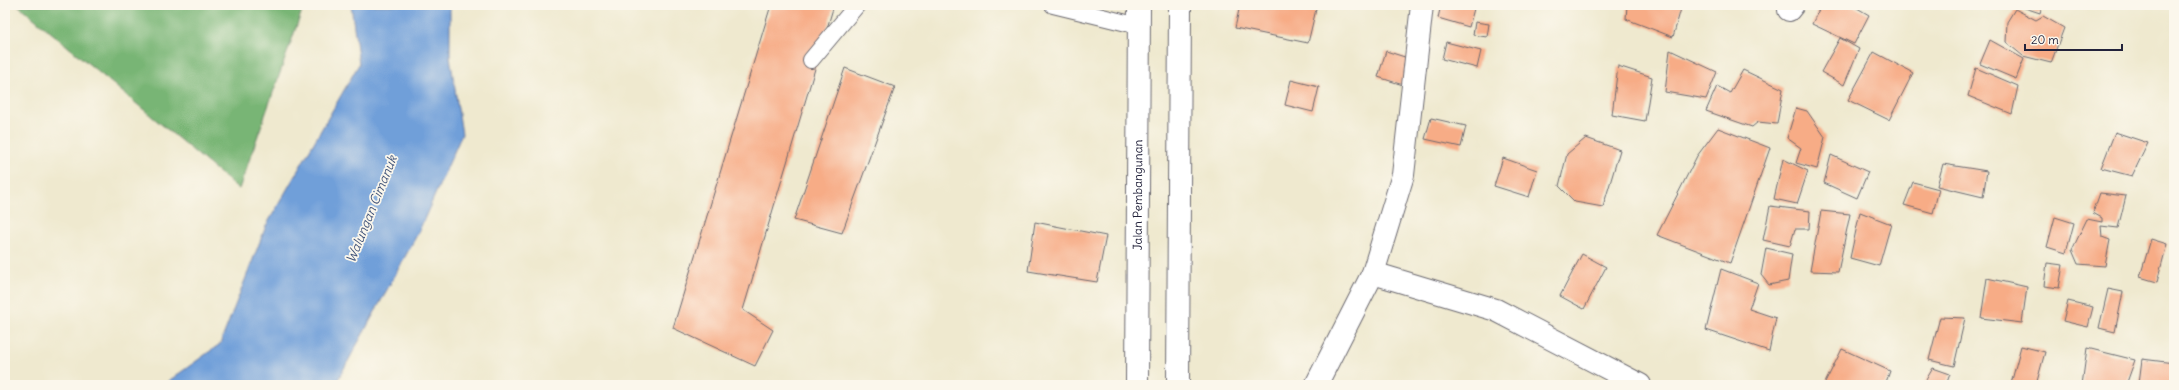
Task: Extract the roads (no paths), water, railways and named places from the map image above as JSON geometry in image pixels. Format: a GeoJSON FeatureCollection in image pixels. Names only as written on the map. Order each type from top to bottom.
{"type":"FeatureCollection","features":[{"type":"Feature","properties":{"kind":"main road"},"geometry":{"type":"LineString","coordinates":[[1178,385],[1180,5]]}},
{"type":"Feature","properties":{"kind":"main road"},"geometry":{"type":"LineString","coordinates":[[1316,385],[1373,273],[1403,175],[1422,5]]}},
{"type":"Feature","properties":{"kind":"main road","name":"Jalan Pembangunan"},"geometry":{"type":"LineString","coordinates":[[1137,385],[1139,16]]}},
{"type":"Feature","properties":{"kind":"main road"},"geometry":{"type":"LineString","coordinates":[[1373,273],[1496,310],[1640,385]]}},
{"type":"Feature","properties":{"kind":"lane"},"geometry":{"type":"LineString","coordinates":[[811,60],[857,5]]}},
{"type":"Feature","properties":{"kind":"lane"},"geometry":{"type":"LineString","coordinates":[[1053,5],[1139,16]]}},
{"type":"Feature","properties":{"kind":"water","name":"Walungan Cimanuk"},"geometry":{"type":"Polygon","coordinates":[[[351,5],[450,5],[450,57],[462,134],[418,233],[335,385],[163,385],[220,344],[266,226],[359,64],[351,5]]]}}]}
